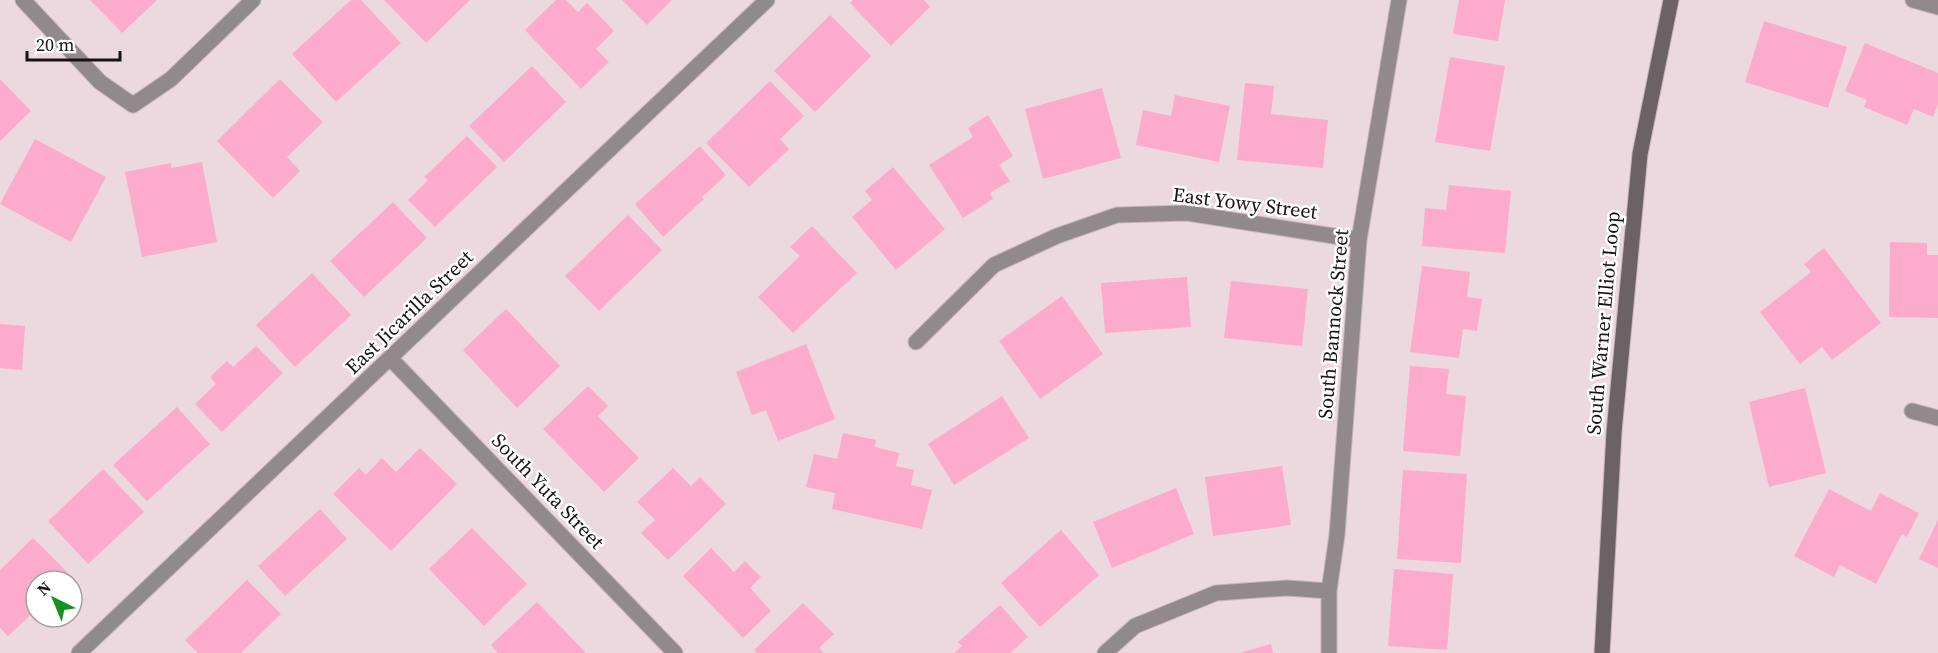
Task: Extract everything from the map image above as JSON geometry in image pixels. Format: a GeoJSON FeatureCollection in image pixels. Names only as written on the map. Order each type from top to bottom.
{"type":"FeatureCollection","features":[{"type":"Feature","properties":{"kind":"main road","name":"South Warner Elliot Loop"},"geometry":{"type":"LineString","coordinates":[[1602,653],[1614,432],[1640,154],[1671,0]]}},
{"type":"Feature","properties":{"kind":"street"},"geometry":{"type":"LineString","coordinates":[[23,0],[100,82],[133,105],[171,79],[253,0]]}},
{"type":"Feature","properties":{"kind":"street","name":"East Jicarilla Street"},"geometry":{"type":"LineString","coordinates":[[79,653],[767,0]]}},
{"type":"Feature","properties":{"kind":"street","name":"South Bannock Street"},"geometry":{"type":"LineString","coordinates":[[1329,653],[1329,591],[1337,535],[1359,240],[1399,0]]}},
{"type":"Feature","properties":{"kind":"street"},"geometry":{"type":"LineString","coordinates":[[1913,0],[1938,7]]}},
{"type":"Feature","properties":{"kind":"street","name":"East Yowy Street"},"geometry":{"type":"LineString","coordinates":[[916,342],[994,265],[1057,236],[1117,216],[1187,213],[1359,240]]}},
{"type":"Feature","properties":{"kind":"street","name":"South Yuta Street"},"geometry":{"type":"LineString","coordinates":[[390,358],[675,653]]}},
{"type":"Feature","properties":{"kind":"street"},"geometry":{"type":"LineString","coordinates":[[1912,411],[1938,418]]}},
{"type":"Feature","properties":{"kind":"street"},"geometry":{"type":"LineString","coordinates":[[1105,653],[1135,626],[1216,593],[1287,588],[1329,591]]}},
{"type":"Feature","properties":{"kind":"building"},"geometry":{"type":"Polygon","coordinates":[[[90,0],[157,0],[122,33],[90,0]]]}},
{"type":"Feature","properties":{"kind":"building"},"geometry":{"type":"Polygon","coordinates":[[[351,0],[361,0],[401,43],[336,102],[292,54],[351,0]]]}},
{"type":"Feature","properties":{"kind":"building"},"geometry":{"type":"Polygon","coordinates":[[[384,0],[470,0],[426,43],[384,0]]]}},
{"type":"Feature","properties":{"kind":"building"},"geometry":{"type":"Polygon","coordinates":[[[556,0],[566,0],[578,12],[587,3],[614,31],[596,49],[609,62],[581,89],[525,30],[556,0]]]}},
{"type":"Feature","properties":{"kind":"building"},"geometry":{"type":"Polygon","coordinates":[[[622,0],[672,0],[647,25],[622,0]]]}},
{"type":"Feature","properties":{"kind":"building"},"geometry":{"type":"Polygon","coordinates":[[[853,0],[924,0],[930,7],[891,46],[850,3],[853,0]]]}},
{"type":"Feature","properties":{"kind":"building"},"geometry":{"type":"Polygon","coordinates":[[[1459,0],[1505,0],[1498,41],[1453,34],[1459,0]]]}},
{"type":"Feature","properties":{"kind":"building"},"geometry":{"type":"Polygon","coordinates":[[[830,15],[871,56],[815,112],[774,71],[830,15]]]}},
{"type":"Feature","properties":{"kind":"building"},"geometry":{"type":"Polygon","coordinates":[[[1764,21],[1847,47],[1828,108],[1745,82],[1764,21]]]}},
{"type":"Feature","properties":{"kind":"building"},"geometry":{"type":"Polygon","coordinates":[[[1865,43],[1938,73],[1938,104],[1933,117],[1914,109],[1907,125],[1864,107],[1867,100],[1845,91],[1865,43]]]}},
{"type":"Feature","properties":{"kind":"building"},"geometry":{"type":"Polygon","coordinates":[[[1450,57],[1505,66],[1490,151],[1435,142],[1450,57]]]}},
{"type":"Feature","properties":{"kind":"building"},"geometry":{"type":"Polygon","coordinates":[[[532,66],[566,102],[504,162],[469,126],[532,66]]]}},
{"type":"Feature","properties":{"kind":"building"},"geometry":{"type":"Polygon","coordinates":[[[0,79],[31,111],[0,141],[0,79]]]}},
{"type":"Feature","properties":{"kind":"building"},"geometry":{"type":"Polygon","coordinates":[[[280,79],[323,122],[287,157],[300,171],[273,198],[217,141],[280,79]]]}},
{"type":"Feature","properties":{"kind":"building"},"geometry":{"type":"Polygon","coordinates":[[[770,81],[804,116],[780,139],[789,149],[749,187],[706,143],[770,81]]]}},
{"type":"Feature","properties":{"kind":"building"},"geometry":{"type":"Polygon","coordinates":[[[1245,83],[1274,86],[1271,114],[1328,120],[1323,168],[1237,160],[1245,83]]]}},
{"type":"Feature","properties":{"kind":"building"},"geometry":{"type":"Polygon","coordinates":[[[1102,88],[1121,158],[1043,179],[1025,109],[1102,88]]]}},
{"type":"Feature","properties":{"kind":"building"},"geometry":{"type":"Polygon","coordinates":[[[1175,95],[1230,106],[1219,162],[1136,145],[1143,110],[1171,116],[1175,95]]]}},
{"type":"Feature","properties":{"kind":"building"},"geometry":{"type":"Polygon","coordinates":[[[988,115],[1013,156],[999,165],[1010,181],[990,193],[993,199],[963,218],[929,165],[973,137],[968,128],[988,115]]]}},
{"type":"Feature","properties":{"kind":"building"},"geometry":{"type":"Polygon","coordinates":[[[467,136],[497,167],[435,227],[408,200],[428,180],[424,177],[467,136]]]}},
{"type":"Feature","properties":{"kind":"building"},"geometry":{"type":"Polygon","coordinates":[[[35,139],[106,177],[71,242],[0,204],[35,139]]]}},
{"type":"Feature","properties":{"kind":"building"},"geometry":{"type":"Polygon","coordinates":[[[700,146],[726,175],[663,237],[635,204],[700,146]]]}},
{"type":"Feature","properties":{"kind":"building"},"geometry":{"type":"Polygon","coordinates":[[[202,162],[217,242],[142,257],[125,172],[171,163],[171,168],[202,162]]]}},
{"type":"Feature","properties":{"kind":"building"},"geometry":{"type":"Polygon","coordinates":[[[893,167],[945,229],[896,270],[852,217],[872,200],[865,191],[893,167]]]}},
{"type":"Feature","properties":{"kind":"building"},"geometry":{"type":"Polygon","coordinates":[[[1449,185],[1511,191],[1505,253],[1422,246],[1425,208],[1446,210],[1449,185]]]}},
{"type":"Feature","properties":{"kind":"building"},"geometry":{"type":"Polygon","coordinates":[[[393,202],[427,238],[364,297],[330,261],[393,202]]]}},
{"type":"Feature","properties":{"kind":"building"},"geometry":{"type":"Polygon","coordinates":[[[628,215],[662,250],[599,311],[565,276],[628,215]]]}},
{"type":"Feature","properties":{"kind":"building"},"geometry":{"type":"Polygon","coordinates":[[[812,226],[857,273],[793,333],[758,297],[800,256],[790,247],[812,226]]]}},
{"type":"Feature","properties":{"kind":"building"},"geometry":{"type":"Polygon","coordinates":[[[1890,242],[1927,243],[1927,255],[1938,255],[1938,318],[1889,317],[1890,242]]]}},
{"type":"Feature","properties":{"kind":"building"},"geometry":{"type":"Polygon","coordinates":[[[1824,248],[1881,323],[1832,360],[1822,347],[1800,364],[1760,312],[1811,272],[1804,264],[1824,248]]]}},
{"type":"Feature","properties":{"kind":"building"},"geometry":{"type":"Polygon","coordinates":[[[1422,266],[1470,272],[1467,297],[1482,299],[1477,331],[1463,329],[1459,358],[1410,352],[1422,266]]]}},
{"type":"Feature","properties":{"kind":"building"},"geometry":{"type":"Polygon","coordinates":[[[312,273],[351,315],[295,367],[256,325],[312,273]]]}},
{"type":"Feature","properties":{"kind":"building"},"geometry":{"type":"Polygon","coordinates":[[[1187,277],[1191,327],[1105,333],[1101,283],[1187,277]]]}},
{"type":"Feature","properties":{"kind":"building"},"geometry":{"type":"Polygon","coordinates":[[[1231,281],[1308,289],[1302,346],[1224,338],[1231,281]]]}},
{"type":"Feature","properties":{"kind":"building"},"geometry":{"type":"Polygon","coordinates":[[[1062,296],[1103,354],[1040,399],[999,341],[1062,296]]]}},
{"type":"Feature","properties":{"kind":"building"},"geometry":{"type":"Polygon","coordinates":[[[506,309],[560,366],[517,408],[463,350],[506,309]]]}},
{"type":"Feature","properties":{"kind":"building"},"geometry":{"type":"Polygon","coordinates":[[[0,324],[25,326],[22,370],[0,368],[0,324]]]}},
{"type":"Feature","properties":{"kind":"building"},"geometry":{"type":"Polygon","coordinates":[[[806,344],[835,419],[778,441],[766,410],[752,415],[736,372],[806,344]]]}},
{"type":"Feature","properties":{"kind":"building"},"geometry":{"type":"Polygon","coordinates":[[[256,346],[283,373],[222,432],[195,404],[216,384],[210,377],[227,361],[233,367],[256,346]]]}},
{"type":"Feature","properties":{"kind":"building"},"geometry":{"type":"Polygon","coordinates":[[[1410,366],[1449,369],[1446,394],[1466,396],[1460,456],[1403,451],[1410,366]]]}},
{"type":"Feature","properties":{"kind":"building"},"geometry":{"type":"Polygon","coordinates":[[[588,386],[608,406],[598,416],[639,458],[604,492],[543,429],[588,386]]]}},
{"type":"Feature","properties":{"kind":"building"},"geometry":{"type":"Polygon","coordinates":[[[1805,388],[1826,473],[1769,487],[1749,402],[1805,388]]]}},
{"type":"Feature","properties":{"kind":"building"},"geometry":{"type":"Polygon","coordinates":[[[1002,396],[1029,438],[954,485],[928,444],[1002,396]]]}},
{"type":"Feature","properties":{"kind":"building"},"geometry":{"type":"Polygon","coordinates":[[[177,407],[210,444],[147,501],[113,465],[177,407]]]}},
{"type":"Feature","properties":{"kind":"building"},"geometry":{"type":"Polygon","coordinates":[[[843,433],[876,440],[875,447],[899,453],[896,466],[914,470],[911,485],[932,490],[922,529],[832,509],[835,493],[806,487],[814,454],[837,459],[843,433]]]}},
{"type":"Feature","properties":{"kind":"building"},"geometry":{"type":"Polygon","coordinates":[[[420,448],[457,484],[391,551],[333,494],[359,468],[366,475],[382,458],[396,472],[420,448]]]}},
{"type":"Feature","properties":{"kind":"building"},"geometry":{"type":"Polygon","coordinates":[[[1282,466],[1291,525],[1213,536],[1205,477],[1282,466]]]}},
{"type":"Feature","properties":{"kind":"building"},"geometry":{"type":"Polygon","coordinates":[[[673,468],[691,486],[700,477],[726,504],[668,560],[641,533],[655,520],[637,502],[673,468]]]}},
{"type":"Feature","properties":{"kind":"building"},"geometry":{"type":"Polygon","coordinates":[[[103,469],[144,512],[88,564],[48,521],[103,469]]]}},
{"type":"Feature","properties":{"kind":"building"},"geometry":{"type":"Polygon","coordinates":[[[1403,470],[1467,474],[1461,563],[1397,559],[1403,470]]]}},
{"type":"Feature","properties":{"kind":"building"},"geometry":{"type":"Polygon","coordinates":[[[1176,488],[1194,534],[1112,568],[1093,522],[1176,488]]]}},
{"type":"Feature","properties":{"kind":"building"},"geometry":{"type":"Polygon","coordinates":[[[1829,489],[1871,511],[1880,493],[1919,513],[1907,537],[1902,534],[1876,584],[1840,565],[1834,577],[1794,556],[1829,489]]]}},
{"type":"Feature","properties":{"kind":"building"},"geometry":{"type":"Polygon","coordinates":[[[320,509],[347,539],[285,596],[258,566],[320,509]]]}},
{"type":"Feature","properties":{"kind":"building"},"geometry":{"type":"Polygon","coordinates":[[[1938,520],[1938,568],[1919,559],[1938,520]]]}},
{"type":"Feature","properties":{"kind":"building"},"geometry":{"type":"Polygon","coordinates":[[[472,528],[527,584],[484,626],[429,569],[472,528]]]}},
{"type":"Feature","properties":{"kind":"building"},"geometry":{"type":"Polygon","coordinates":[[[1061,530],[1099,575],[1040,627],[1001,583],[1061,530]]]}},
{"type":"Feature","properties":{"kind":"building"},"geometry":{"type":"Polygon","coordinates":[[[33,538],[64,569],[24,569],[24,621],[8,636],[0,628],[0,570],[33,538]]]}},
{"type":"Feature","properties":{"kind":"building"},"geometry":{"type":"Polygon","coordinates":[[[711,548],[734,572],[745,561],[761,577],[750,588],[771,611],[743,638],[683,576],[711,548]]]}},
{"type":"Feature","properties":{"kind":"building"},"geometry":{"type":"Polygon","coordinates":[[[1394,569],[1453,574],[1447,650],[1388,646],[1394,569]]]}},
{"type":"Feature","properties":{"kind":"building"},"geometry":{"type":"Polygon","coordinates":[[[247,580],[281,614],[241,653],[198,653],[185,640],[247,580]]]}},
{"type":"Feature","properties":{"kind":"building"},"geometry":{"type":"Polygon","coordinates":[[[537,602],[586,653],[498,653],[491,645],[537,602]]]}},
{"type":"Feature","properties":{"kind":"building"},"geometry":{"type":"Polygon","coordinates":[[[803,603],[834,634],[819,648],[824,653],[757,653],[754,650],[803,603]]]}},
{"type":"Feature","properties":{"kind":"building"},"geometry":{"type":"Polygon","coordinates":[[[1000,605],[1028,637],[1010,653],[954,653],[962,646],[958,642],[1000,605]]]}},
{"type":"Feature","properties":{"kind":"building"},"geometry":{"type":"Polygon","coordinates":[[[1271,644],[1273,653],[1243,653],[1243,652],[1271,644]]]}}]}
